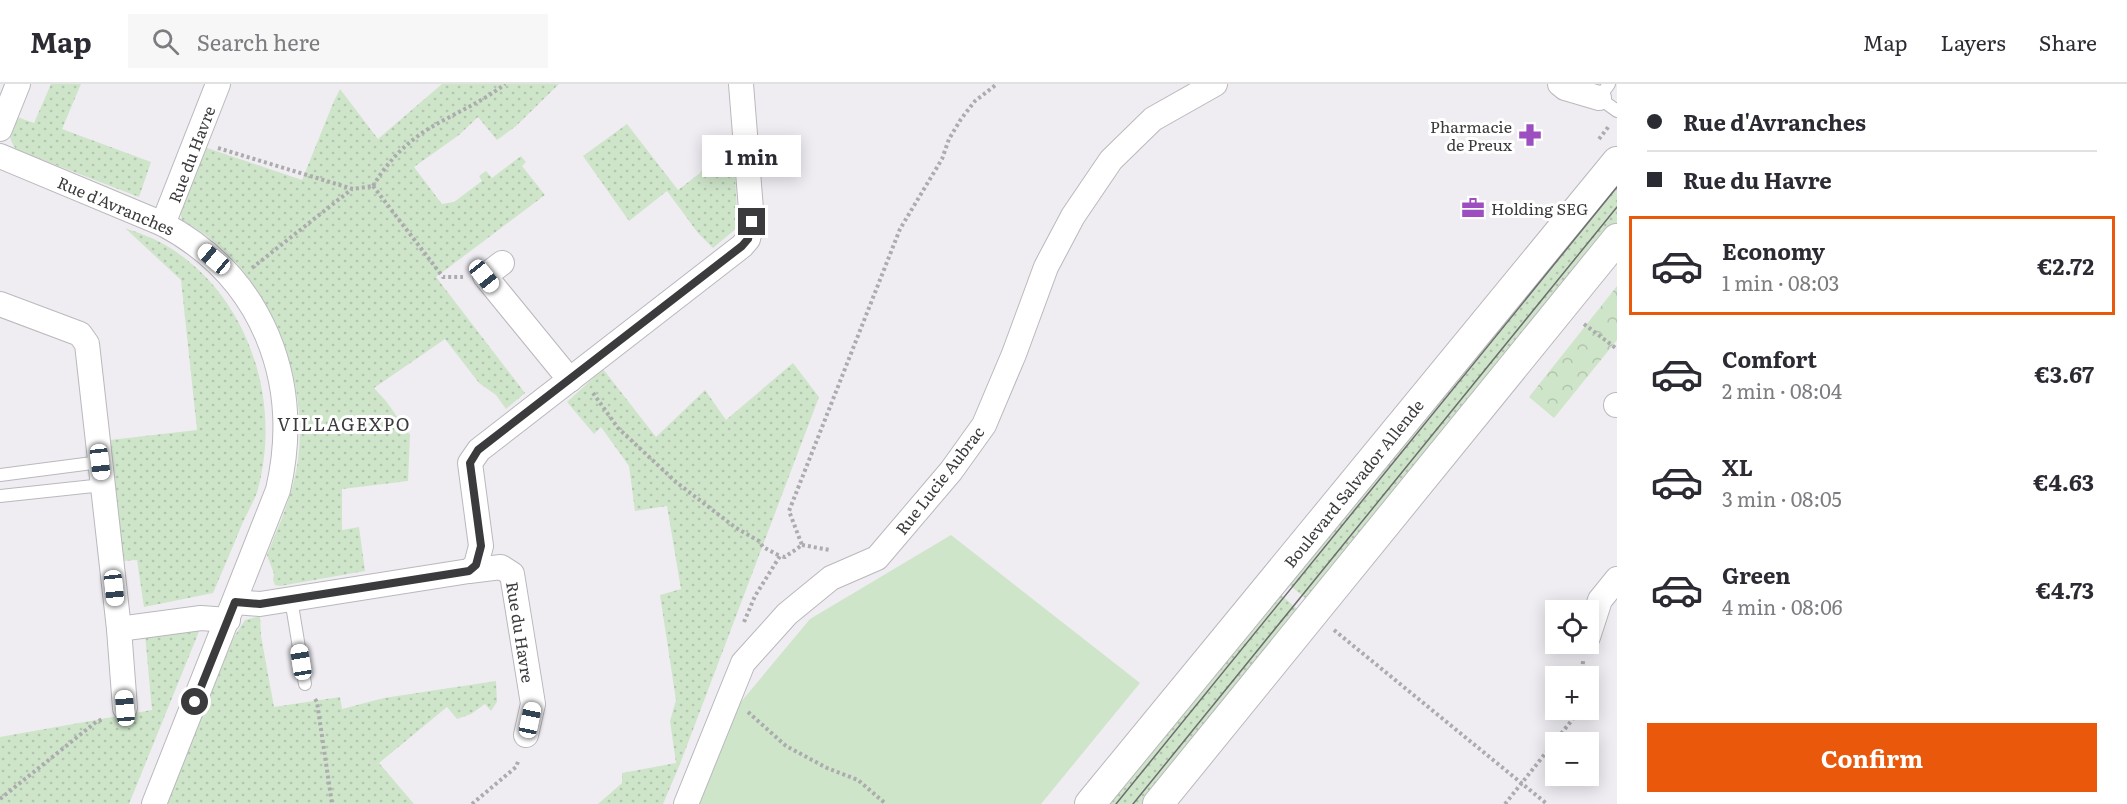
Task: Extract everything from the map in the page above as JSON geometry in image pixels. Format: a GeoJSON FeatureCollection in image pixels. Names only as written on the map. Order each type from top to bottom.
{"type":"FeatureCollection","features":[{"type":"Feature","properties":{"kind":"street"},"geometry":{"type":"LineString","coordinates":[[0,129],[18,84]]}},
{"type":"Feature","properties":{"kind":"street","name":"Rue du Havre"},"geometry":{"type":"LineString","coordinates":[[164,224],[218,84]]}},
{"type":"Feature","properties":{"kind":"street"},"geometry":{"type":"LineString","coordinates":[[469,571],[476,565],[481,546],[470,463],[478,450],[742,246],[748,239],[752,222],[741,84]]}},
{"type":"Feature","properties":{"kind":"street","name":"Rue Lucie Aubrac"},"geometry":{"type":"LineString","coordinates":[[686,804],[744,663],[787,614],[831,578],[877,558],[951,471],[984,424],[1014,354],[1046,267],[1073,216],[1111,160],[1153,119],[1215,84]]}},
{"type":"Feature","properties":{"kind":"street"},"geometry":{"type":"LineString","coordinates":[[1560,84],[1565,88],[1608,98]]}},
{"type":"Feature","properties":{"kind":"street","name":"Rue d'Avranches"},"geometry":{"type":"LineString","coordinates":[[0,156],[164,224],[185,235],[230,274],[252,304],[262,321],[277,361],[285,425],[283,468],[278,490],[154,804]]}},
{"type":"Feature","properties":{"kind":"street","name":"Boulevard Salvador Allende"},"geometry":{"type":"LineString","coordinates":[[1090,804],[1617,162]]}},
{"type":"Feature","properties":{"kind":"street"},"geometry":{"type":"LineString","coordinates":[[1158,804],[1617,239]]}},
{"type":"Feature","properties":{"kind":"street"},"geometry":{"type":"LineString","coordinates":[[493,269],[574,376]]}},
{"type":"Feature","properties":{"kind":"street"},"geometry":{"type":"LineString","coordinates":[[0,304],[80,334],[87,344],[119,629],[125,708]]}},
{"type":"Feature","properties":{"kind":"street","name":"Rue du Havre"},"geometry":{"type":"LineString","coordinates":[[119,629],[201,618],[260,604],[501,567],[512,574],[533,704],[526,735]]}},
{"type":"Feature","properties":{"kind":"street"},"geometry":{"type":"LineString","coordinates":[[1599,603],[1617,579]]}},
{"type":"Feature","properties":{"kind":"lane"},"geometry":{"type":"LineString","coordinates":[[0,475],[102,473]]}},
{"type":"Feature","properties":{"kind":"lane"},"geometry":{"type":"LineString","coordinates":[[0,496],[102,473]]}},
{"type":"Feature","properties":{"kind":"lane"},"geometry":{"type":"LineString","coordinates":[[291,599],[305,684]]}},
{"type":"Feature","properties":{"kind":"path"},"geometry":{"type":"LineString","coordinates":[[196,141],[353,189],[373,186],[387,164],[419,136],[481,102],[505,84]]}},
{"type":"Feature","properties":{"kind":"path"},"geometry":{"type":"LineString","coordinates":[[574,376],[618,428],[707,507],[759,541],[763,547],[785,557],[802,545],[789,511],[900,229],[942,159],[949,139],[960,119],[975,101],[997,84]]}},
{"type":"Feature","properties":{"kind":"path"},"geometry":{"type":"LineString","coordinates":[[373,186],[443,277],[493,269]]}},
{"type":"Feature","properties":{"kind":"path"},"geometry":{"type":"LineString","coordinates":[[253,267],[353,189]]}},
{"type":"Feature","properties":{"kind":"path"},"geometry":{"type":"LineString","coordinates":[[1581,322],[1617,350]]}},
{"type":"Feature","properties":{"kind":"path"},"geometry":{"type":"LineString","coordinates":[[743,626],[755,596],[780,556]]}},
{"type":"Feature","properties":{"kind":"path"},"geometry":{"type":"LineString","coordinates":[[1331,627],[1547,804]]}},
{"type":"Feature","properties":{"kind":"path"},"geometry":{"type":"LineString","coordinates":[[305,684],[317,702],[332,804]]}},
{"type":"Feature","properties":{"kind":"path"},"geometry":{"type":"LineString","coordinates":[[730,696],[786,746],[827,768],[858,780],[886,804]]}},
{"type":"Feature","properties":{"kind":"path"},"geometry":{"type":"LineString","coordinates":[[0,800],[96,722],[125,708]]}},
{"type":"Feature","properties":{"kind":"path"},"geometry":{"type":"LineString","coordinates":[[1505,804],[1572,720]]}},
{"type":"Feature","properties":{"kind":"path"},"geometry":{"type":"LineString","coordinates":[[472,804],[516,767],[526,735]]}},
{"type":"Feature","properties":{"kind":"green space"},"geometry":{"type":"Polygon","coordinates":[[[51,84],[81,84],[62,129],[151,162],[139,197],[17,150],[10,134],[14,116],[34,123],[51,84]]]}},
{"type":"Feature","properties":{"kind":"green space"},"geometry":{"type":"Polygon","coordinates":[[[442,84],[559,84],[516,126],[497,140],[478,117],[459,135],[414,167],[442,204],[454,202],[482,181],[479,176],[486,171],[492,178],[521,156],[526,162],[522,166],[545,195],[436,277],[525,393],[506,409],[496,395],[479,383],[445,339],[374,388],[410,435],[408,481],[342,489],[342,530],[359,527],[365,571],[275,585],[274,574],[267,555],[295,478],[299,450],[299,418],[295,384],[286,351],[273,318],[255,288],[234,261],[210,238],[182,221],[179,205],[204,147],[302,180],[340,89],[378,139],[442,84]]]}},
{"type":"Feature","properties":{"kind":"green space"},"geometry":{"type":"Polygon","coordinates":[[[627,124],[678,190],[700,173],[705,165],[733,141],[738,227],[713,248],[698,233],[667,191],[629,221],[583,156],[627,124]]]}},
{"type":"Feature","properties":{"kind":"green space"},"geometry":{"type":"Polygon","coordinates":[[[1617,171],[1617,223],[1309,601],[1283,580],[1617,171]]]}},
{"type":"Feature","properties":{"kind":"green space"},"geometry":{"type":"Polygon","coordinates":[[[125,228],[167,246],[195,267],[219,292],[238,321],[252,352],[261,385],[265,420],[264,455],[258,489],[213,593],[144,607],[137,560],[121,561],[110,440],[197,430],[181,280],[125,228]]]}},
{"type":"Feature","properties":{"kind":"green space"},"geometry":{"type":"Polygon","coordinates":[[[1617,286],[1617,340],[1554,418],[1529,397],[1617,286]]]}},
{"type":"Feature","properties":{"kind":"green space"},"geometry":{"type":"Polygon","coordinates":[[[793,363],[819,397],[663,804],[598,804],[622,783],[622,773],[676,763],[670,721],[676,700],[660,595],[681,589],[667,506],[635,511],[629,466],[601,427],[594,434],[567,402],[603,369],[656,437],[705,390],[726,420],[793,363]]]}},
{"type":"Feature","properties":{"kind":"green space"},"geometry":{"type":"Polygon","coordinates":[[[951,535],[1140,683],[1041,804],[695,804],[735,709],[810,619],[951,535]]]}},
{"type":"Feature","properties":{"kind":"green space"},"geometry":{"type":"Polygon","coordinates":[[[1275,590],[1301,612],[1144,804],[1101,804],[1275,590]]]}},
{"type":"Feature","properties":{"kind":"green space"},"geometry":{"type":"Polygon","coordinates":[[[260,616],[261,636],[274,707],[340,697],[342,709],[384,698],[496,681],[497,702],[491,711],[485,704],[471,714],[457,719],[447,707],[379,763],[414,804],[167,804],[232,640],[245,620],[260,616]]]}},
{"type":"Feature","properties":{"kind":"green space"},"geometry":{"type":"Polygon","coordinates":[[[200,629],[129,804],[0,804],[0,737],[152,710],[145,634],[200,629]]]}},
{"type":"Feature","properties":{"kind":"tram line"},"geometry":{"type":"LineString","coordinates":[[1116,804],[1617,187]]}},
{"type":"Feature","properties":{"kind":"tram line"},"geometry":{"type":"LineString","coordinates":[[1133,804],[1617,207]]}},
{"type":"Feature","properties":{"kind":"place","name":"Pharmacie de Preux"},"geometry":{"type":"Point","coordinates":[1530,135]}},
{"type":"Feature","properties":{"kind":"place","name":"Holding SEG"},"geometry":{"type":"Point","coordinates":[1473,208]}},
{"type":"Feature","properties":{"kind":"district","name":"VILLAGEXPO"},"geometry":{"type":"Point","coordinates":[344,423]}},
{"type":"Feature","properties":{"kind":"route"},"geometry":{"type":"LineString","coordinates":[[195,702],[235,602],[260,604],[469,571],[476,565],[481,546],[470,463],[473,456],[742,246],[748,239],[752,222]]}}]}
